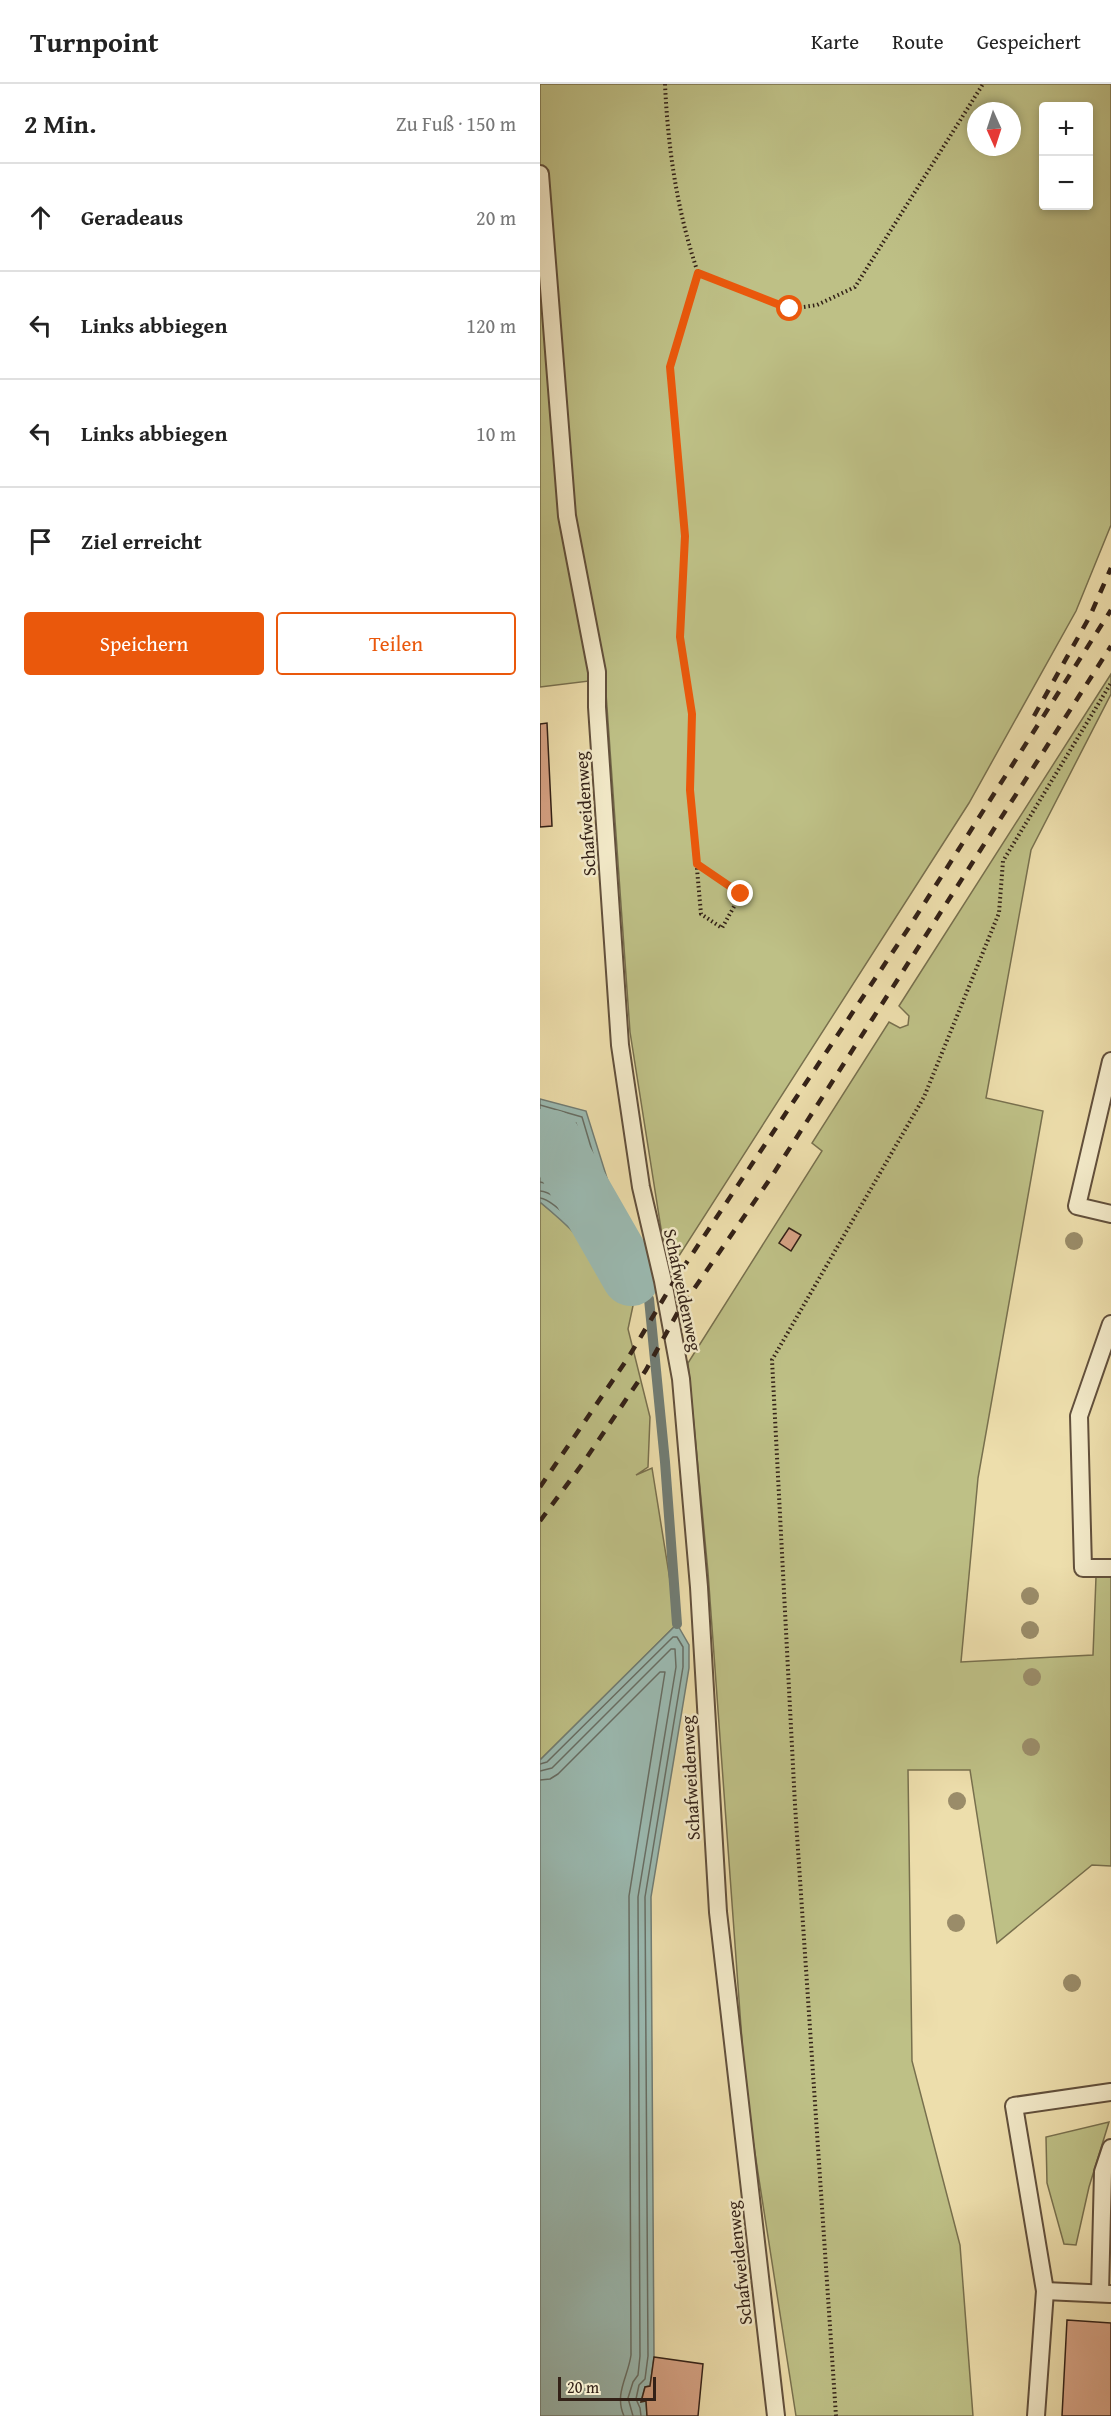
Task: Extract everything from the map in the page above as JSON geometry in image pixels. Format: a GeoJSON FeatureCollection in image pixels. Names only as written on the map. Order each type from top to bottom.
{"type":"FeatureCollection","features":[{"type":"Feature","properties":{"kind":"lane","name":"Schafweidenweg"},"geometry":{"type":"LineString","coordinates":[[540,174],[567,516],[597,672],[597,707],[620,1045],[641,1187],[663,1281],[681,1379],[699,1587],[718,1912],[776,2416]]}},
{"type":"Feature","properties":{"kind":"lane"},"geometry":{"type":"LineString","coordinates":[[1111,1061],[1077,1206],[1111,1214]]}},
{"type":"Feature","properties":{"kind":"lane"},"geometry":{"type":"LineString","coordinates":[[1111,1324],[1079,1416],[1083,1568],[1111,1569]]}},
{"type":"Feature","properties":{"kind":"lane"},"geometry":{"type":"LineString","coordinates":[[1036,2416],[1045,2291],[1014,2106],[1111,2092]]}},
{"type":"Feature","properties":{"kind":"lane"},"geometry":{"type":"LineString","coordinates":[[1045,2291],[1105,2294],[1103,2172],[1111,2148]]}},
{"type":"Feature","properties":{"kind":"path"},"geometry":{"type":"LineString","coordinates":[[665,84],[671,164],[681,214],[698,273],[670,367],[685,536],[680,637],[692,714],[690,790],[701,914],[722,928],[741,894],[697,864]]}},
{"type":"Feature","properties":{"kind":"path"},"geometry":{"type":"LineString","coordinates":[[698,273],[790,309],[817,304],[855,287],[983,84]]}},
{"type":"Feature","properties":{"kind":"path"},"geometry":{"type":"LineString","coordinates":[[836,2416],[795,1805],[772,1360],[924,1097],[999,913],[1003,861],[1111,683]]}},
{"type":"Feature","properties":{"kind":"green space"},"geometry":{"type":"Polygon","coordinates":[[[540,84],[1111,84],[1111,525],[1076,611],[969,803],[668,1273],[630,1032],[605,679],[540,687],[540,84]]]}},
{"type":"Feature","properties":{"kind":"green space"},"geometry":{"type":"Polygon","coordinates":[[[1111,674],[1111,694],[1031,850],[986,1098],[1043,1111],[978,1478],[961,1662],[1093,1655],[1096,1577],[1111,1577],[1111,1866],[1092,1865],[997,1943],[970,1770],[908,1770],[912,2061],[960,2245],[973,2416],[796,2416],[746,2096],[708,1572],[688,1363],[822,1151],[812,1143],[889,1022],[900,1028],[908,1025],[909,1016],[899,1006],[1111,674]]]}},
{"type":"Feature","properties":{"kind":"green space"},"geometry":{"type":"Polygon","coordinates":[[[540,1202],[562,1220],[597,1257],[606,1274],[634,1301],[628,1329],[650,1417],[648,1467],[636,1475],[652,1468],[677,1624],[540,1760],[540,1202]]]}},
{"type":"Feature","properties":{"kind":"green space"},"geometry":{"type":"Polygon","coordinates":[[[1109,2122],[1089,2187],[1076,2245],[1064,2244],[1047,2183],[1046,2137],[1109,2122]]]}},
{"type":"Feature","properties":{"kind":"water"},"geometry":{"type":"Polygon","coordinates":[[[540,1099],[586,1111],[633,1261],[606,1274],[585,1244],[540,1202],[540,1099]]]}},
{"type":"Feature","properties":{"kind":"water"},"geometry":{"type":"Polygon","coordinates":[[[677,1624],[689,1645],[689,1668],[651,1897],[654,2357],[650,2386],[645,2387],[641,2401],[646,2401],[647,2416],[540,2416],[540,1760],[677,1624]]]}},
{"type":"Feature","properties":{"kind":"building"},"geometry":{"type":"Polygon","coordinates":[[[547,723],[552,826],[540,827],[540,724],[547,723]]]}},
{"type":"Feature","properties":{"kind":"building"},"geometry":{"type":"Polygon","coordinates":[[[789,1228],[801,1235],[791,1251],[779,1243],[789,1228]]]}},
{"type":"Feature","properties":{"kind":"building"},"geometry":{"type":"Polygon","coordinates":[[[1067,2320],[1111,2323],[1111,2416],[1062,2416],[1067,2320]]]}},
{"type":"Feature","properties":{"kind":"building"},"geometry":{"type":"Polygon","coordinates":[[[654,2357],[703,2364],[698,2416],[647,2416],[646,2401],[641,2402],[645,2387],[650,2386],[654,2357]]]}},
{"type":"Feature","properties":{"kind":"waterway"},"geometry":{"type":"LineString","coordinates":[[540,1138],[552,1139],[631,1277]]}},
{"type":"Feature","properties":{"kind":"waterway"},"geometry":{"type":"LineString","coordinates":[[631,1277],[649,1299],[665,1462],[677,1624]]}},
{"type":"Feature","properties":{"kind":"railway"},"geometry":{"type":"LineString","coordinates":[[1034,716],[1090,616],[1111,568]]}},
{"type":"Feature","properties":{"kind":"railway"},"geometry":{"type":"LineString","coordinates":[[540,1487],[628,1358],[673,1283],[908,929],[1111,610]]}},
{"type":"Feature","properties":{"kind":"railway"},"geometry":{"type":"LineString","coordinates":[[540,1521],[583,1463],[646,1370],[678,1312],[770,1179],[1111,646]]}},
{"type":"Feature","properties":{"kind":"route"},"geometry":{"type":"LineString","coordinates":[[741,894],[697,864],[690,790],[692,714],[680,637],[685,536],[670,367],[698,273],[790,309]]}}]}
